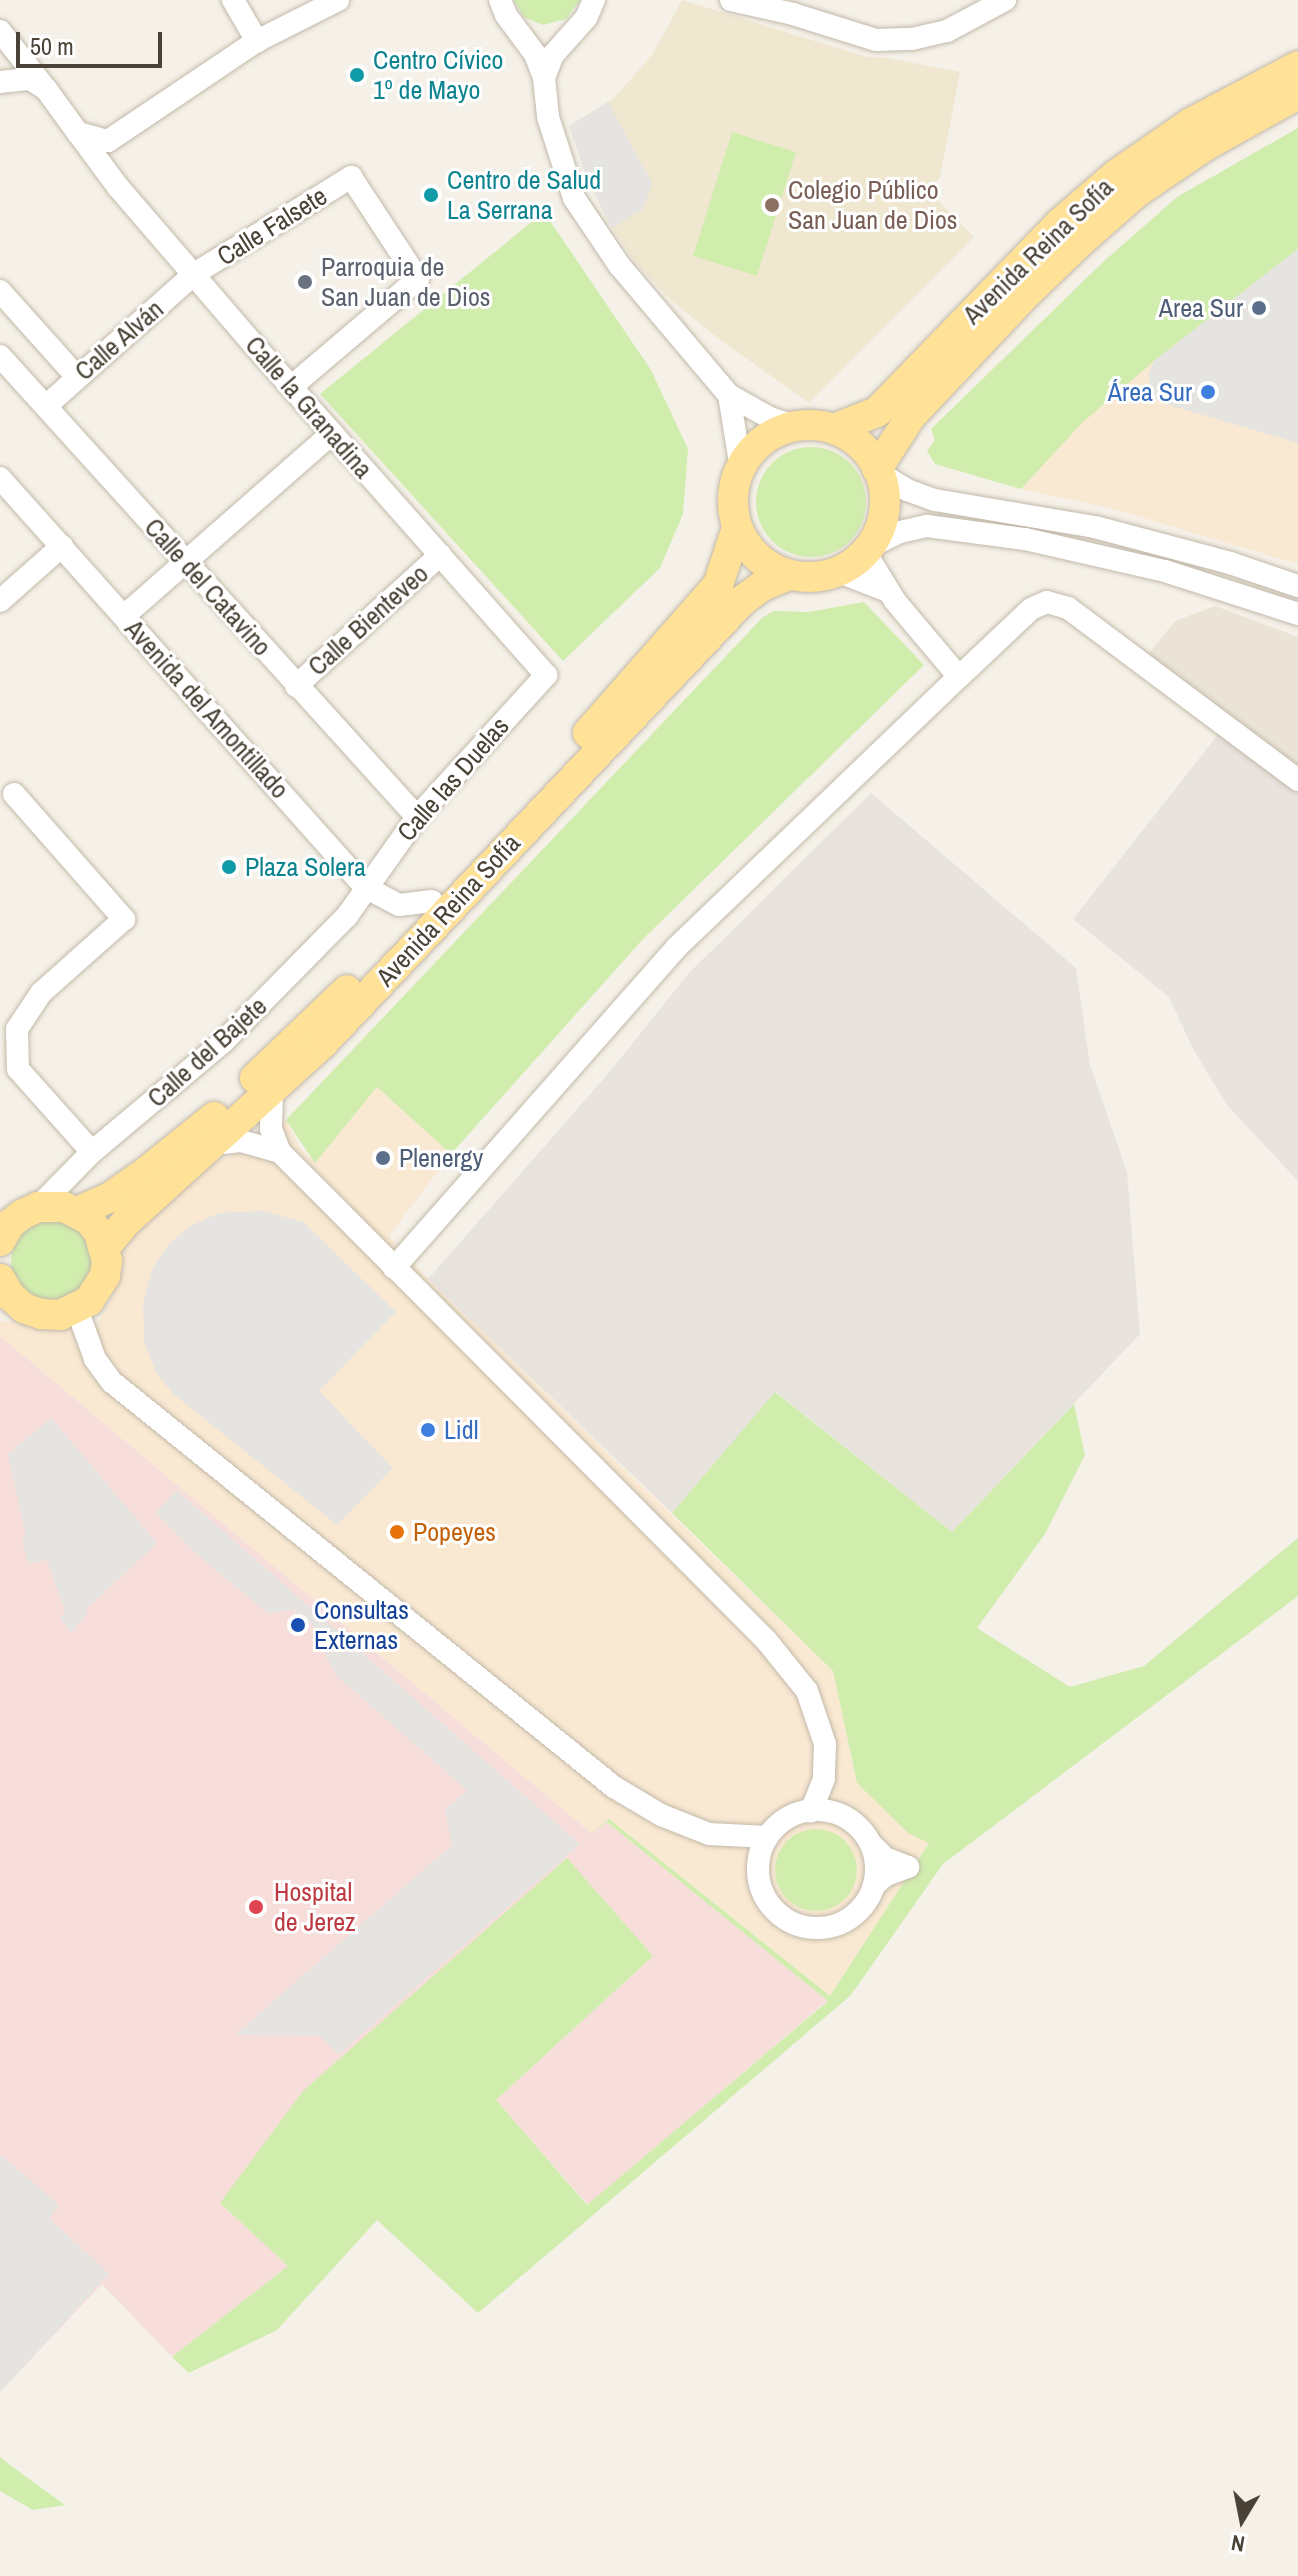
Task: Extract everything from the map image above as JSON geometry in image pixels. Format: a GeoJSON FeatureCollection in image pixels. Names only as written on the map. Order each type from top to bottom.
{"type":"FeatureCollection","features":[{"type":"Feature","properties":{"kind":"main road","name":"Avenida Reina Sofía"},"geometry":{"type":"LineString","coordinates":[[77,1212],[109,1198],[141,1176],[217,1115],[345,992],[526,803],[702,607],[718,585],[737,528],[733,504],[741,469],[762,441],[796,427],[834,429],[877,412],[1060,223],[1117,174],[1191,123],[1298,66]]}},
{"type":"Feature","properties":{"kind":"main road","name":"Avenida Reina Sofía"},"geometry":{"type":"LineString","coordinates":[[878,471],[911,416],[1023,297],[1080,242],[1137,192],[1193,153],[1298,94]]}},
{"type":"Feature","properties":{"kind":"main road"},"geometry":{"type":"LineString","coordinates":[[834,429],[857,441],[878,471],[884,486],[885,512],[877,537],[867,550],[839,572]]}},
{"type":"Feature","properties":{"kind":"main road"},"geometry":{"type":"LineString","coordinates":[[737,528],[749,549],[767,565],[789,575]]}},
{"type":"Feature","properties":{"kind":"main road","name":"Avenida Reina Sofía"},"geometry":{"type":"LineString","coordinates":[[105,1247],[128,1220],[323,1043],[743,600],[762,586],[789,575],[813,577],[839,572]]}},
{"type":"Feature","properties":{"kind":"main road"},"geometry":{"type":"LineString","coordinates":[[3,1231],[38,1207],[51,1206],[77,1212],[89,1220],[105,1247],[105,1276],[89,1301],[77,1309],[60,1315],[41,1314],[24,1308],[3,1290]]}},
{"type":"Feature","properties":{"kind":"street"},"geometry":{"type":"LineString","coordinates":[[233,0],[257,41]]}},
{"type":"Feature","properties":{"kind":"street"},"geometry":{"type":"LineString","coordinates":[[78,133],[108,141],[257,41],[338,0]]}},
{"type":"Feature","properties":{"kind":"street"},"geometry":{"type":"LineString","coordinates":[[500,0],[506,15],[535,54],[544,78],[548,117],[574,198],[619,265],[729,395],[770,418],[796,427]]}},
{"type":"Feature","properties":{"kind":"street"},"geometry":{"type":"LineString","coordinates":[[544,78],[553,55],[586,18],[594,0]]}},
{"type":"Feature","properties":{"kind":"street"},"geometry":{"type":"LineString","coordinates":[[731,0],[793,14],[876,40],[912,39],[947,31],[1005,0]]}},
{"type":"Feature","properties":{"kind":"street"},"geometry":{"type":"LineString","coordinates":[[519,29],[536,37],[555,37],[573,31]]}},
{"type":"Feature","properties":{"kind":"street","name":"Calle la Granadina"},"geometry":{"type":"LineString","coordinates":[[0,31],[78,133],[194,274],[546,675]]}},
{"type":"Feature","properties":{"kind":"street"},"geometry":{"type":"LineString","coordinates":[[0,82],[30,79],[46,89]]}},
{"type":"Feature","properties":{"kind":"street","name":"Calle Falsete"},"geometry":{"type":"LineString","coordinates":[[194,274],[351,177],[418,279],[291,387]]}},
{"type":"Feature","properties":{"kind":"street","name":"Calle Alván"},"geometry":{"type":"LineString","coordinates":[[46,406],[194,274]]}},
{"type":"Feature","properties":{"kind":"street"},"geometry":{"type":"LineString","coordinates":[[0,291],[77,377]]}},
{"type":"Feature","properties":{"kind":"street","name":"Calle del Catavino"},"geometry":{"type":"LineString","coordinates":[[0,356],[417,817]]}},
{"type":"Feature","properties":{"kind":"street"},"geometry":{"type":"LineString","coordinates":[[729,395],[741,469]]}},
{"type":"Feature","properties":{"kind":"street"},"geometry":{"type":"LineString","coordinates":[[124,616],[332,433]]}},
{"type":"Feature","properties":{"kind":"street"},"geometry":{"type":"LineString","coordinates":[[878,471],[907,490],[935,500],[1095,527],[1201,554],[1298,586]]}},
{"type":"Feature","properties":{"kind":"street","name":"Avenida del Amontillado"},"geometry":{"type":"LineString","coordinates":[[0,478],[365,887],[399,905],[432,901]]}},
{"type":"Feature","properties":{"kind":"street"},"geometry":{"type":"LineString","coordinates":[[959,677],[888,591],[867,550],[900,532],[927,526],[1025,539],[1165,571],[1298,614]]}},
{"type":"Feature","properties":{"kind":"street"},"geometry":{"type":"LineString","coordinates":[[0,601],[62,546]]}},
{"type":"Feature","properties":{"kind":"street","name":"Calle Bienteveo"},"geometry":{"type":"LineString","coordinates":[[296,686],[440,555]]}},
{"type":"Feature","properties":{"kind":"street"},"geometry":{"type":"LineString","coordinates":[[839,572],[888,591]]}},
{"type":"Feature","properties":{"kind":"street"},"geometry":{"type":"LineString","coordinates":[[394,1268],[677,947],[1031,609],[1047,602],[1068,608],[1298,780]]}},
{"type":"Feature","properties":{"kind":"street","name":"Calle las Duelas"},"geometry":{"type":"LineString","coordinates":[[365,887],[417,817],[546,675]]}},
{"type":"Feature","properties":{"kind":"street"},"geometry":{"type":"LineString","coordinates":[[14,794],[124,919],[41,993],[17,1029],[18,1069],[92,1152]]}},
{"type":"Feature","properties":{"kind":"street","name":"Calle del Bajete"},"geometry":{"type":"LineString","coordinates":[[38,1207],[92,1152],[223,1042],[347,916],[365,887]]}},
{"type":"Feature","properties":{"kind":"street"},"geometry":{"type":"LineString","coordinates":[[272,1089],[271,1129],[280,1152],[766,1640],[807,1691],[825,1744],[824,1779],[811,1811]]}},
{"type":"Feature","properties":{"kind":"street"},"geometry":{"type":"LineString","coordinates":[[213,1144],[241,1141],[280,1152]]}},
{"type":"Feature","properties":{"kind":"street"},"geometry":{"type":"LineString","coordinates":[[77,1309],[95,1359],[112,1382],[614,1787],[661,1815],[709,1834],[767,1837]]}},
{"type":"Feature","properties":{"kind":"street"},"geometry":{"type":"LineString","coordinates":[[870,1843],[876,1871],[874,1885],[865,1904],[850,1918],[832,1926],[812,1928],[792,1923],[776,1912],[761,1886],[759,1856],[767,1837],[793,1815],[811,1811],[845,1818],[870,1843],[885,1858],[908,1867],[886,1875],[874,1885]]}},
{"type":"Feature","properties":{"kind":"shaded area","name":"Colegio Público San Juan de Dios"},"geometry":{"type":"Polygon","coordinates":[[[682,0],[867,57],[960,72],[940,177],[929,191],[974,237],[809,403],[719,339],[672,301],[635,262],[607,220],[586,176],[569,126],[614,98],[652,55],[682,0]]]}},
{"type":"Feature","properties":{"kind":"shaded area"},"geometry":{"type":"Polygon","coordinates":[[[608,102],[652,183],[643,209],[612,228],[586,176],[569,126],[608,102]]]}},
{"type":"Feature","properties":{"kind":"shaded area","name":"Área Sur"},"geometry":{"type":"Polygon","coordinates":[[[1298,249],[1298,564],[1107,507],[1021,489],[1082,423],[1154,361],[1298,249]]]}},
{"type":"Feature","properties":{"kind":"shaded area","name":"Area Sur"},"geometry":{"type":"Polygon","coordinates":[[[1298,249],[1298,443],[1162,403],[1153,397],[1148,375],[1154,361],[1298,249]]]}},
{"type":"Feature","properties":{"kind":"shaded area"},"geometry":{"type":"Polygon","coordinates":[[[1215,606],[1298,637],[1298,767],[1148,655],[1175,621],[1215,606]]]}},
{"type":"Feature","properties":{"kind":"shaded area"},"geometry":{"type":"Polygon","coordinates":[[[1220,732],[1298,791],[1298,1181],[1227,1105],[1193,1049],[1169,997],[1073,919],[1220,732]]]}},
{"type":"Feature","properties":{"kind":"shaded area"},"geometry":{"type":"Polygon","coordinates":[[[871,793],[1076,968],[1090,1065],[1127,1172],[1140,1334],[952,1532],[776,1392],[672,1513],[428,1279],[607,1075],[689,973],[871,793]]]}},
{"type":"Feature","properties":{"kind":"shaded area"},"geometry":{"type":"Polygon","coordinates":[[[377,1087],[451,1154],[389,1236],[428,1279],[833,1671],[857,1783],[929,1842],[830,1996],[609,1819],[591,1833],[0,1336],[0,1321],[98,1323],[113,1295],[117,1251],[204,1167],[235,1154],[286,1120],[300,1148],[315,1162],[377,1087]]]}},
{"type":"Feature","properties":{"kind":"shaded area"},"geometry":{"type":"Polygon","coordinates":[[[263,1211],[303,1222],[396,1312],[319,1391],[393,1468],[337,1525],[172,1393],[156,1372],[144,1342],[143,1302],[153,1267],[169,1244],[190,1226],[219,1213],[263,1211]]]}},
{"type":"Feature","properties":{"kind":"shaded area","name":"Hospital de Jerez"},"geometry":{"type":"Polygon","coordinates":[[[0,1336],[591,1833],[607,1822],[828,2000],[588,2205],[496,2100],[653,1956],[566,1858],[221,2204],[288,2266],[172,2357],[102,2284],[0,2392],[0,1336]]]}},
{"type":"Feature","properties":{"kind":"shaded area"},"geometry":{"type":"Polygon","coordinates":[[[51,1418],[157,1543],[85,1610],[88,1614],[71,1632],[60,1619],[65,1611],[47,1560],[28,1563],[22,1540],[26,1537],[8,1454],[51,1418]]]}},
{"type":"Feature","properties":{"kind":"shaded area"},"geometry":{"type":"Polygon","coordinates":[[[176,1490],[580,1844],[339,2054],[320,2036],[235,2035],[452,1845],[445,1810],[467,1790],[338,1677],[325,1655],[323,1635],[294,1610],[268,1613],[195,1553],[156,1513],[176,1490]]]}},
{"type":"Feature","properties":{"kind":"shaded area"},"geometry":{"type":"Polygon","coordinates":[[[0,2154],[59,2205],[49,2218],[109,2274],[0,2392],[0,2154]]]}},
{"type":"Feature","properties":{"kind":"green space"},"geometry":{"type":"Polygon","coordinates":[[[514,0],[580,0],[566,19],[543,25],[524,17],[514,0]]]}},
{"type":"Feature","properties":{"kind":"green space"},"geometry":{"type":"Polygon","coordinates":[[[1298,128],[1298,249],[1154,361],[1082,423],[1021,489],[935,464],[927,451],[935,440],[931,429],[1102,263],[1177,197],[1298,128]]]}},
{"type":"Feature","properties":{"kind":"green space"},"geometry":{"type":"Polygon","coordinates":[[[732,132],[796,152],[757,276],[693,256],[732,132]]]}},
{"type":"Feature","properties":{"kind":"green space"},"geometry":{"type":"Polygon","coordinates":[[[544,212],[651,370],[688,449],[683,514],[660,568],[563,661],[320,394],[544,212]]]}},
{"type":"Feature","properties":{"kind":"green space"},"geometry":{"type":"Polygon","coordinates":[[[811,447],[832,451],[850,463],[862,481],[866,502],[862,523],[850,541],[832,553],[811,557],[790,553],[772,541],[760,523],[756,502],[760,481],[772,463],[790,451],[811,447]]]}},
{"type":"Feature","properties":{"kind":"green space"},"geometry":{"type":"Polygon","coordinates":[[[864,602],[924,665],[643,939],[451,1154],[377,1087],[315,1163],[286,1120],[763,617],[774,611],[809,612],[864,602]]]}},
{"type":"Feature","properties":{"kind":"green space"},"geometry":{"type":"Polygon","coordinates":[[[52,1220],[68,1223],[81,1232],[90,1245],[93,1261],[90,1277],[81,1290],[68,1299],[52,1302],[36,1299],[23,1290],[14,1277],[11,1261],[14,1245],[23,1232],[36,1223],[52,1220]]]}},
{"type":"Feature","properties":{"kind":"green space"},"geometry":{"type":"Polygon","coordinates":[[[775,1392],[952,1532],[1074,1404],[1085,1455],[1045,1534],[977,1628],[1070,1687],[1144,1666],[1298,1538],[1298,1596],[943,1864],[851,1995],[478,2313],[377,2220],[277,2330],[189,2373],[172,2357],[288,2266],[220,2203],[303,2091],[567,1858],[653,1956],[496,2100],[587,2205],[828,2001],[607,1822],[591,1833],[609,1819],[830,1996],[929,1843],[908,1833],[857,1783],[833,1671],[672,1513],[775,1392]]]}},
{"type":"Feature","properties":{"kind":"green space"},"geometry":{"type":"Polygon","coordinates":[[[816,1829],[832,1832],[845,1841],[854,1854],[857,1870],[854,1886],[845,1899],[832,1908],[816,1911],[800,1908],[787,1899],[778,1886],[775,1870],[778,1854],[787,1841],[800,1832],[816,1829]]]}},
{"type":"Feature","properties":{"kind":"green space"},"geometry":{"type":"Polygon","coordinates":[[[0,2457],[65,2505],[33,2510],[0,2491],[0,2457]]]}},
{"type":"Feature","properties":{"kind":"place","name":"Centro Cívico 1º de Mayo"},"geometry":{"type":"Point","coordinates":[357,75]}},
{"type":"Feature","properties":{"kind":"place","name":"Centro de Salud La Serrana"},"geometry":{"type":"Point","coordinates":[431,195]}},
{"type":"Feature","properties":{"kind":"place","name":"Colegio Público San Juan de Dios"},"geometry":{"type":"Point","coordinates":[772,205]}},
{"type":"Feature","properties":{"kind":"place","name":"Parroquia de San Juan de Dios"},"geometry":{"type":"Point","coordinates":[305,282]}},
{"type":"Feature","properties":{"kind":"place","name":"Area Sur"},"geometry":{"type":"Point","coordinates":[1259,308]}},
{"type":"Feature","properties":{"kind":"place","name":"Área Sur"},"geometry":{"type":"Point","coordinates":[1208,392]}},
{"type":"Feature","properties":{"kind":"place","name":"Plaza Solera"},"geometry":{"type":"Point","coordinates":[229,867]}},
{"type":"Feature","properties":{"kind":"place","name":"Plenergy"},"geometry":{"type":"Point","coordinates":[383,1158]}},
{"type":"Feature","properties":{"kind":"place","name":"Lidl"},"geometry":{"type":"Point","coordinates":[428,1430]}},
{"type":"Feature","properties":{"kind":"place","name":"Popeyes"},"geometry":{"type":"Point","coordinates":[397,1532]}},
{"type":"Feature","properties":{"kind":"place","name":"Consultas Externas"},"geometry":{"type":"Point","coordinates":[298,1625]}},
{"type":"Feature","properties":{"kind":"place","name":"Hospital de Jerez"},"geometry":{"type":"Point","coordinates":[256,1907]}}]}
